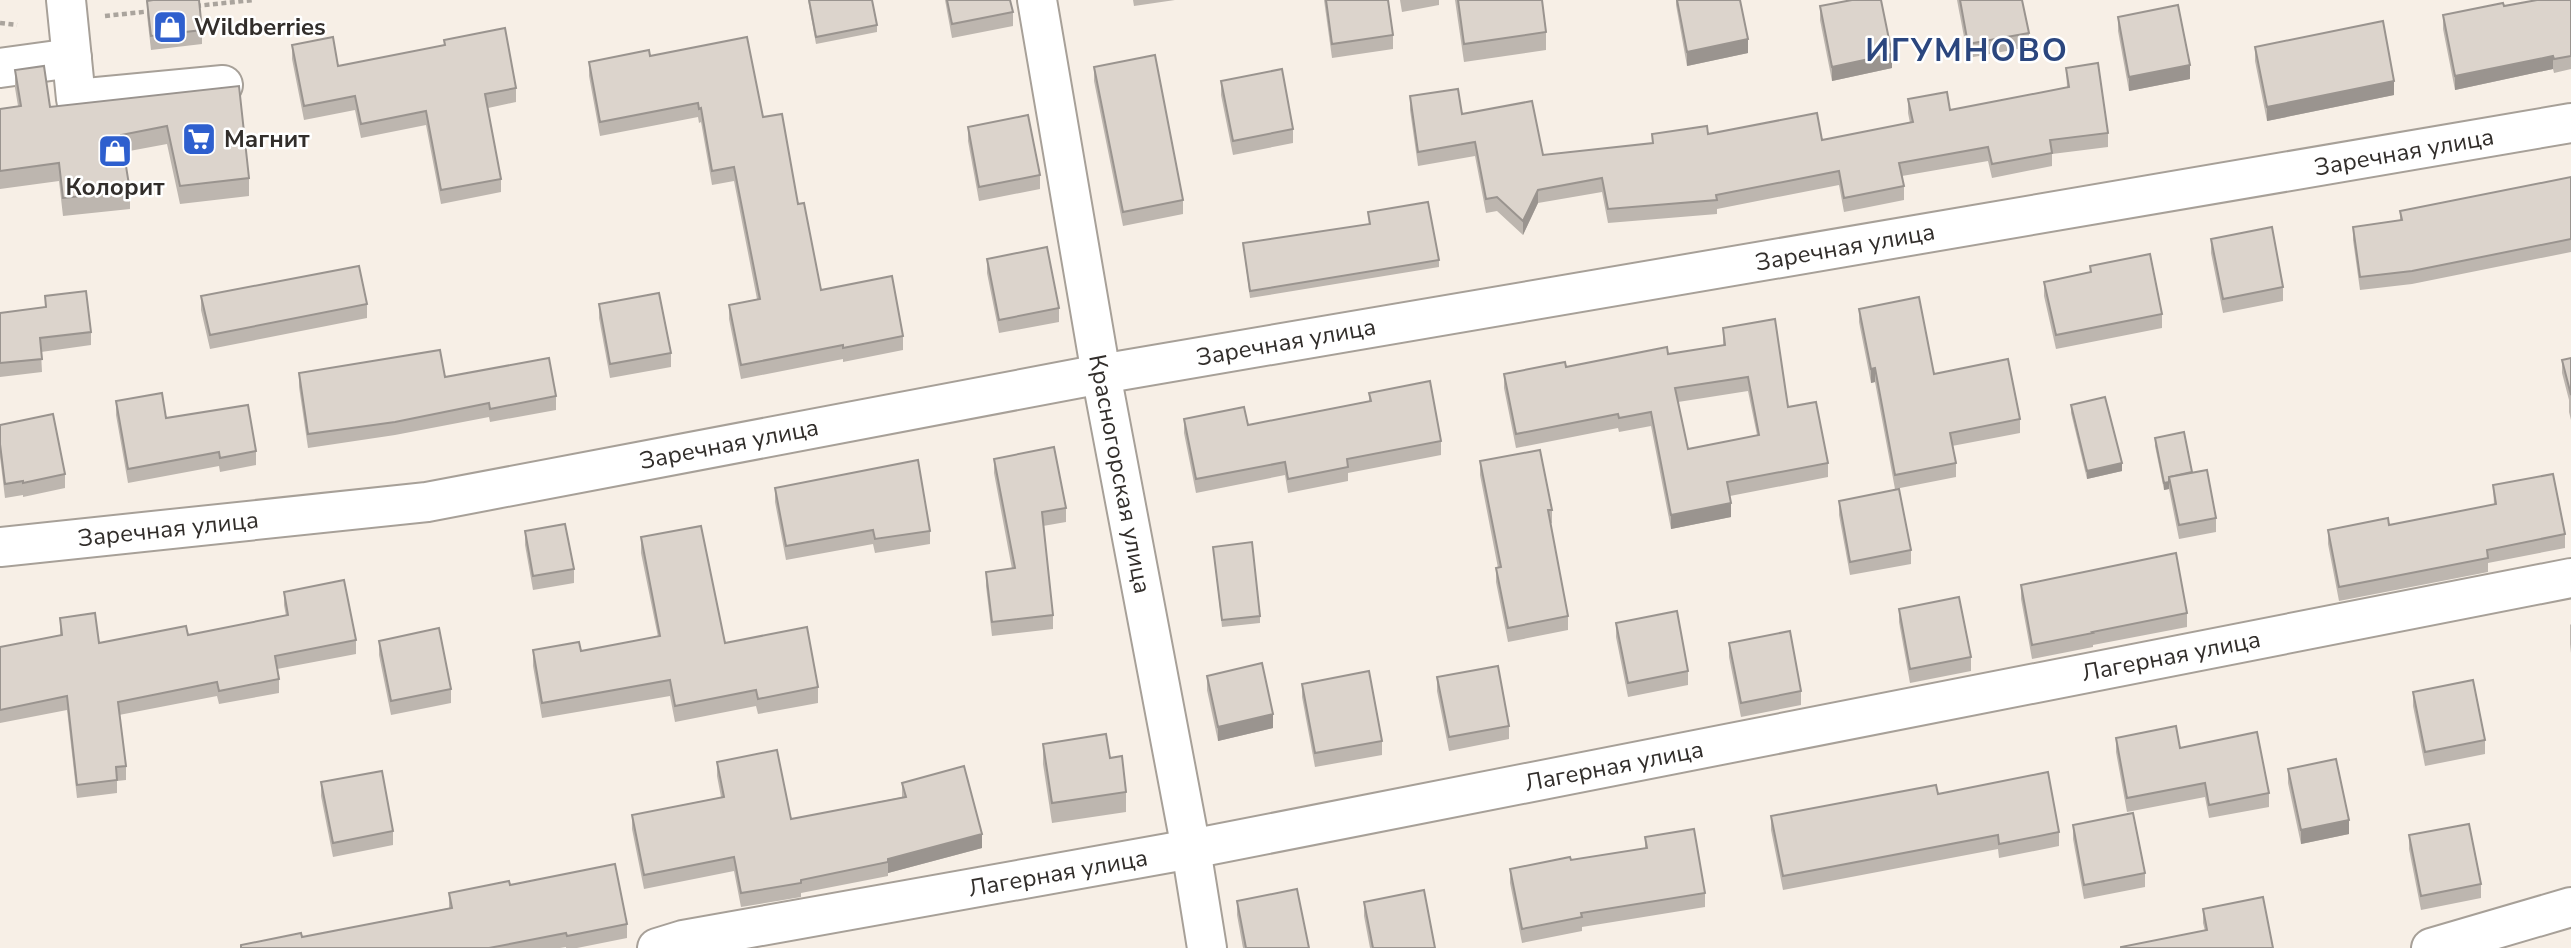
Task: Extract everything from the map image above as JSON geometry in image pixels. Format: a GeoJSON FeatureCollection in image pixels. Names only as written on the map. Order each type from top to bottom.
{"type":"FeatureCollection","features":[{"type":"Feature","properties":{"kind":"street","name":"Красногорская улица"},"geometry":{"type":"LineString","coordinates":[[1037,0],[1101,373],[1191,849],[1207,948]]}},
{"type":"Feature","properties":{"kind":"street"},"geometry":{"type":"LineString","coordinates":[[67,10],[76,99],[223,85]]}},
{"type":"Feature","properties":{"kind":"street"},"geometry":{"type":"LineString","coordinates":[[0,68],[72,58]]}},
{"type":"Feature","properties":{"kind":"street","name":"Заречная улица"},"geometry":{"type":"LineString","coordinates":[[0,547],[427,502],[1101,373],[2571,123]]}},
{"type":"Feature","properties":{"kind":"street","name":"Лагерная улица"},"geometry":{"type":"LineString","coordinates":[[657,948],[683,940],[1191,849],[2571,578]]}},
{"type":"Feature","properties":{"kind":"street"},"geometry":{"type":"LineString","coordinates":[[2431,948],[2571,907]]}},
{"type":"Feature","properties":{"kind":"path"},"geometry":{"type":"LineString","coordinates":[[193,6],[254,0]]}},
{"type":"Feature","properties":{"kind":"path"},"geometry":{"type":"LineString","coordinates":[[0,23],[25,25],[67,10],[165,9]]}},
{"type":"Feature","properties":{"kind":"building"},"geometry":{"type":"Polygon","coordinates":[[[199,0],[202,30],[151,36],[147,1],[199,0]]]}},
{"type":"Feature","properties":{"kind":"building"},"geometry":{"type":"Polygon","coordinates":[[[809,0],[872,0],[877,25],[816,37],[809,0]]]}},
{"type":"Feature","properties":{"kind":"building"},"geometry":{"type":"Polygon","coordinates":[[[947,0],[1010,0],[1013,12],[952,24],[947,0]]]}},
{"type":"Feature","properties":{"kind":"building"},"geometry":{"type":"Polygon","coordinates":[[[1326,0],[1388,0],[1393,35],[1332,44],[1326,0]]]}},
{"type":"Feature","properties":{"kind":"building"},"geometry":{"type":"Polygon","coordinates":[[[1458,0],[1542,0],[1546,32],[1464,44],[1458,0]]]}},
{"type":"Feature","properties":{"kind":"building"},"geometry":{"type":"Polygon","coordinates":[[[1677,0],[1740,0],[1748,39],[1687,52],[1677,0]]]}},
{"type":"Feature","properties":{"kind":"building"},"geometry":{"type":"Polygon","coordinates":[[[1852,0],[1881,0],[1892,54],[1832,67],[1820,6],[1852,0]]]}},
{"type":"Feature","properties":{"kind":"building"},"geometry":{"type":"Polygon","coordinates":[[[1960,0],[2022,0],[2029,33],[1968,44],[1960,0]]]}},
{"type":"Feature","properties":{"kind":"building"},"geometry":{"type":"Polygon","coordinates":[[[2537,0],[2571,0],[2571,56],[2554,59],[2553,56],[2455,76],[2443,15],[2503,3],[2504,6],[2537,0]]]}},
{"type":"Feature","properties":{"kind":"building"},"geometry":{"type":"Polygon","coordinates":[[[2178,5],[2190,65],[2129,77],[2118,17],[2178,5]]]}},
{"type":"Feature","properties":{"kind":"building"},"geometry":{"type":"Polygon","coordinates":[[[2383,21],[2394,81],[2267,107],[2255,47],[2383,21]]]}},
{"type":"Feature","properties":{"kind":"building"},"geometry":{"type":"Polygon","coordinates":[[[505,28],[516,88],[485,94],[501,179],[441,190],[426,111],[361,124],[355,96],[304,106],[292,45],[333,37],[338,66],[445,45],[444,40],[505,28]]]}},
{"type":"Feature","properties":{"kind":"building"},"geometry":{"type":"Polygon","coordinates":[[[747,37],[763,117],[782,114],[798,204],[804,203],[821,290],[892,276],[903,336],[741,365],[729,305],[760,299],[734,167],[712,171],[701,108],[699,109],[698,103],[600,122],[589,62],[649,50],[650,56],[747,37]]]}},
{"type":"Feature","properties":{"kind":"building"},"geometry":{"type":"Polygon","coordinates":[[[1155,55],[1183,200],[1123,212],[1094,67],[1155,55]]]}},
{"type":"Feature","properties":{"kind":"building"},"geometry":{"type":"Polygon","coordinates":[[[2098,63],[2108,133],[2050,140],[2052,153],[1992,164],[1988,147],[1899,163],[1904,186],[1844,198],[1839,171],[1716,195],[1717,200],[1608,209],[1602,178],[1538,190],[1523,221],[1497,197],[1486,199],[1475,142],[1418,152],[1410,96],[1458,89],[1462,114],[1532,101],[1543,155],[1653,143],[1652,134],[1707,126],[1708,134],[1817,113],[1822,140],[1913,122],[1908,99],[1947,92],[1950,110],[2069,87],[2066,68],[2098,63]]]}},
{"type":"Feature","properties":{"kind":"building"},"geometry":{"type":"Polygon","coordinates":[[[44,66],[50,107],[239,86],[249,178],[180,186],[167,126],[121,135],[130,191],[63,198],[59,163],[0,171],[0,109],[21,106],[15,70],[44,66]]]}},
{"type":"Feature","properties":{"kind":"building"},"geometry":{"type":"Polygon","coordinates":[[[1282,69],[1293,129],[1233,141],[1221,81],[1282,69]]]}},
{"type":"Feature","properties":{"kind":"building"},"geometry":{"type":"Polygon","coordinates":[[[1028,115],[1040,175],[979,187],[968,127],[1028,115]]]}},
{"type":"Feature","properties":{"kind":"building"},"geometry":{"type":"Polygon","coordinates":[[[2571,177],[2571,239],[2412,271],[2360,277],[2353,227],[2402,220],[2400,211],[2571,177]]]}},
{"type":"Feature","properties":{"kind":"building"},"geometry":{"type":"Polygon","coordinates":[[[1428,202],[1439,260],[1250,291],[1243,243],[1370,224],[1368,212],[1428,202]]]}},
{"type":"Feature","properties":{"kind":"building"},"geometry":{"type":"Polygon","coordinates":[[[2272,227],[2283,287],[2223,299],[2211,239],[2272,227]]]}},
{"type":"Feature","properties":{"kind":"building"},"geometry":{"type":"Polygon","coordinates":[[[1047,247],[1059,308],[999,320],[987,259],[1047,247]]]}},
{"type":"Feature","properties":{"kind":"building"},"geometry":{"type":"Polygon","coordinates":[[[2150,254],[2162,314],[2056,335],[2044,282],[2091,272],[2090,266],[2150,254]]]}},
{"type":"Feature","properties":{"kind":"building"},"geometry":{"type":"Polygon","coordinates":[[[359,266],[367,304],[210,335],[201,296],[359,266]]]}},
{"type":"Feature","properties":{"kind":"building"},"geometry":{"type":"Polygon","coordinates":[[[86,291],[91,332],[40,338],[42,359],[0,363],[0,313],[46,307],[45,296],[86,291]]]}},
{"type":"Feature","properties":{"kind":"building"},"geometry":{"type":"Polygon","coordinates":[[[659,293],[671,353],[610,364],[599,304],[659,293]]]}},
{"type":"Feature","properties":{"kind":"building"},"geometry":{"type":"Polygon","coordinates":[[[1919,297],[1934,374],[2008,359],[2020,419],[1950,433],[1956,463],[1895,475],[1875,368],[1871,369],[1859,309],[1919,297]]]}},
{"type":"Feature","properties":{"kind":"building"},"geometry":{"type":"Polygon","coordinates":[[[1775,319],[1788,407],[1816,402],[1828,463],[1727,482],[1731,503],[1671,515],[1651,412],[1619,418],[1618,414],[1516,434],[1504,374],[1565,362],[1566,367],[1667,347],[1668,354],[1725,345],[1723,328],[1775,319]],[[1748,377],[1675,388],[1688,449],[1759,435],[1748,377]]]}},
{"type":"Feature","properties":{"kind":"building"},"geometry":{"type":"Polygon","coordinates":[[[440,350],[445,377],[549,358],[556,396],[490,409],[489,403],[395,422],[308,434],[299,373],[440,350]]]}},
{"type":"Feature","properties":{"kind":"building"},"geometry":{"type":"Polygon","coordinates":[[[2571,358],[2571,395],[2562,360],[2571,358]]]}},
{"type":"Feature","properties":{"kind":"building"},"geometry":{"type":"Polygon","coordinates":[[[1430,381],[1441,441],[1347,459],[1348,467],[1288,479],[1285,462],[1196,479],[1184,419],[1244,407],[1248,425],[1371,401],[1369,393],[1430,381]]]}},
{"type":"Feature","properties":{"kind":"building"},"geometry":{"type":"Polygon","coordinates":[[[162,393],[166,418],[248,405],[256,451],[220,458],[219,452],[128,469],[116,401],[162,393]]]}},
{"type":"Feature","properties":{"kind":"building"},"geometry":{"type":"Polygon","coordinates":[[[2105,397],[2122,463],[2087,471],[2071,405],[2105,397]]]}},
{"type":"Feature","properties":{"kind":"building"},"geometry":{"type":"Polygon","coordinates":[[[53,414],[65,474],[5,484],[0,425],[53,414]]]}},
{"type":"Feature","properties":{"kind":"building"},"geometry":{"type":"Polygon","coordinates":[[[2184,432],[2192,472],[2169,477],[2169,482],[2164,483],[2155,438],[2184,432]]]}},
{"type":"Feature","properties":{"kind":"building"},"geometry":{"type":"Polygon","coordinates":[[[1054,447],[1066,508],[1042,512],[1053,615],[992,622],[986,572],[1015,568],[994,459],[1054,447]]]}},
{"type":"Feature","properties":{"kind":"building"},"geometry":{"type":"Polygon","coordinates":[[[1540,450],[1568,616],[1508,628],[1496,568],[1501,567],[1480,461],[1540,450]]]}},
{"type":"Feature","properties":{"kind":"building"},"geometry":{"type":"Polygon","coordinates":[[[918,460],[930,531],[875,539],[873,530],[786,546],[775,488],[918,460]]]}},
{"type":"Feature","properties":{"kind":"building"},"geometry":{"type":"Polygon","coordinates":[[[2207,470],[2216,518],[2179,525],[2169,477],[2207,470]]]}},
{"type":"Feature","properties":{"kind":"building"},"geometry":{"type":"Polygon","coordinates":[[[2553,474],[2565,534],[2487,550],[2488,558],[2339,587],[2328,530],[2388,518],[2389,525],[2496,504],[2493,485],[2553,474]]]}},
{"type":"Feature","properties":{"kind":"building"},"geometry":{"type":"Polygon","coordinates":[[[1899,489],[1911,550],[1850,562],[1839,501],[1899,489]]]}},
{"type":"Feature","properties":{"kind":"building"},"geometry":{"type":"Polygon","coordinates":[[[565,524],[574,569],[533,576],[525,531],[565,524]]]}},
{"type":"Feature","properties":{"kind":"building"},"geometry":{"type":"Polygon","coordinates":[[[701,526],[725,643],[807,627],[818,687],[758,699],[756,690],[675,706],[670,680],[542,703],[533,650],[579,642],[581,651],[660,636],[641,537],[701,526]]]}},
{"type":"Feature","properties":{"kind":"building"},"geometry":{"type":"Polygon","coordinates":[[[1252,542],[1260,616],[1222,620],[1213,547],[1252,542]]]}},
{"type":"Feature","properties":{"kind":"building"},"geometry":{"type":"Polygon","coordinates":[[[2176,553],[2187,613],[2032,645],[2021,585],[2176,553]]]}},
{"type":"Feature","properties":{"kind":"building"},"geometry":{"type":"Polygon","coordinates":[[[344,580],[356,640],[275,656],[279,679],[219,691],[217,682],[118,702],[126,766],[116,767],[117,780],[77,785],[67,696],[0,710],[0,647],[62,635],[60,618],[95,613],[99,643],[186,626],[188,635],[288,615],[284,592],[344,580]]]}},
{"type":"Feature","properties":{"kind":"building"},"geometry":{"type":"Polygon","coordinates":[[[1959,597],[1971,657],[1910,669],[1899,609],[1959,597]]]}},
{"type":"Feature","properties":{"kind":"building"},"geometry":{"type":"Polygon","coordinates":[[[1677,611],[1688,671],[1628,683],[1616,623],[1677,611]]]}},
{"type":"Feature","properties":{"kind":"building"},"geometry":{"type":"Polygon","coordinates":[[[439,628],[451,689],[391,701],[379,641],[439,628]]]}},
{"type":"Feature","properties":{"kind":"building"},"geometry":{"type":"Polygon","coordinates":[[[1790,631],[1801,691],[1741,703],[1729,643],[1790,631]]]}},
{"type":"Feature","properties":{"kind":"building"},"geometry":{"type":"Polygon","coordinates":[[[1262,663],[1273,714],[1218,727],[1207,676],[1262,663]]]}},
{"type":"Feature","properties":{"kind":"building"},"geometry":{"type":"Polygon","coordinates":[[[1498,666],[1509,726],[1449,737],[1437,677],[1498,666]]]}},
{"type":"Feature","properties":{"kind":"building"},"geometry":{"type":"Polygon","coordinates":[[[1369,671],[1382,741],[1315,753],[1302,684],[1369,671]]]}},
{"type":"Feature","properties":{"kind":"building"},"geometry":{"type":"Polygon","coordinates":[[[2473,680],[2485,740],[2425,752],[2413,692],[2473,680]]]}},
{"type":"Feature","properties":{"kind":"building"},"geometry":{"type":"Polygon","coordinates":[[[2176,726],[2180,748],[2257,732],[2269,793],[2209,805],[2205,783],[2127,798],[2116,738],[2176,726]]]}},
{"type":"Feature","properties":{"kind":"building"},"geometry":{"type":"Polygon","coordinates":[[[1106,734],[1110,758],[1122,756],[1126,792],[1052,803],[1043,744],[1106,734]]]}},
{"type":"Feature","properties":{"kind":"building"},"geometry":{"type":"Polygon","coordinates":[[[777,750],[791,819],[906,797],[902,783],[964,766],[982,834],[888,859],[888,862],[801,880],[801,883],[741,893],[734,857],[644,875],[632,815],[724,797],[717,762],[777,750]]]}},
{"type":"Feature","properties":{"kind":"building"},"geometry":{"type":"Polygon","coordinates":[[[2336,759],[2349,820],[2301,830],[2288,769],[2336,759]]]}},
{"type":"Feature","properties":{"kind":"building"},"geometry":{"type":"Polygon","coordinates":[[[382,771],[393,831],[333,843],[321,782],[382,771]]]}},
{"type":"Feature","properties":{"kind":"building"},"geometry":{"type":"Polygon","coordinates":[[[2048,772],[2059,832],[1999,844],[1998,835],[1783,876],[1771,816],[1936,785],[1938,794],[2048,772]]]}},
{"type":"Feature","properties":{"kind":"building"},"geometry":{"type":"Polygon","coordinates":[[[2133,813],[2145,873],[2084,885],[2073,825],[2133,813]]]}},
{"type":"Feature","properties":{"kind":"building"},"geometry":{"type":"Polygon","coordinates":[[[2469,824],[2481,884],[2421,896],[2409,835],[2469,824]]]}},
{"type":"Feature","properties":{"kind":"building"},"geometry":{"type":"Polygon","coordinates":[[[1694,829],[1705,893],[1581,913],[1582,917],[1522,929],[1510,869],[1570,857],[1571,860],[1647,848],[1645,837],[1694,829]]]}},
{"type":"Feature","properties":{"kind":"building"},"geometry":{"type":"Polygon","coordinates":[[[615,864],[627,924],[489,948],[241,948],[241,945],[301,933],[302,937],[452,908],[449,893],[509,881],[510,885],[615,864]]]}},
{"type":"Feature","properties":{"kind":"building"},"geometry":{"type":"Polygon","coordinates":[[[1297,889],[1309,948],[1246,948],[1237,901],[1297,889]]]}},
{"type":"Feature","properties":{"kind":"building"},"geometry":{"type":"Polygon","coordinates":[[[1424,890],[1435,948],[1373,948],[1364,902],[1424,890]]]}},
{"type":"Feature","properties":{"kind":"building"},"geometry":{"type":"Polygon","coordinates":[[[2263,897],[2273,948],[2121,948],[2207,930],[2203,909],[2263,897]]]}},
{"type":"Feature","properties":{"kind":"place","name":"Wildberries"},"geometry":{"type":"Point","coordinates":[170,27]}},
{"type":"Feature","properties":{"kind":"place","name":"Магнит"},"geometry":{"type":"Point","coordinates":[199,139]}},
{"type":"Feature","properties":{"kind":"place","name":"Колорит"},"geometry":{"type":"Point","coordinates":[115,151]}},
{"type":"Feature","properties":{"kind":"district","name":"ИГУМНОВО"},"geometry":{"type":"Point","coordinates":[1967,50]}}]}
